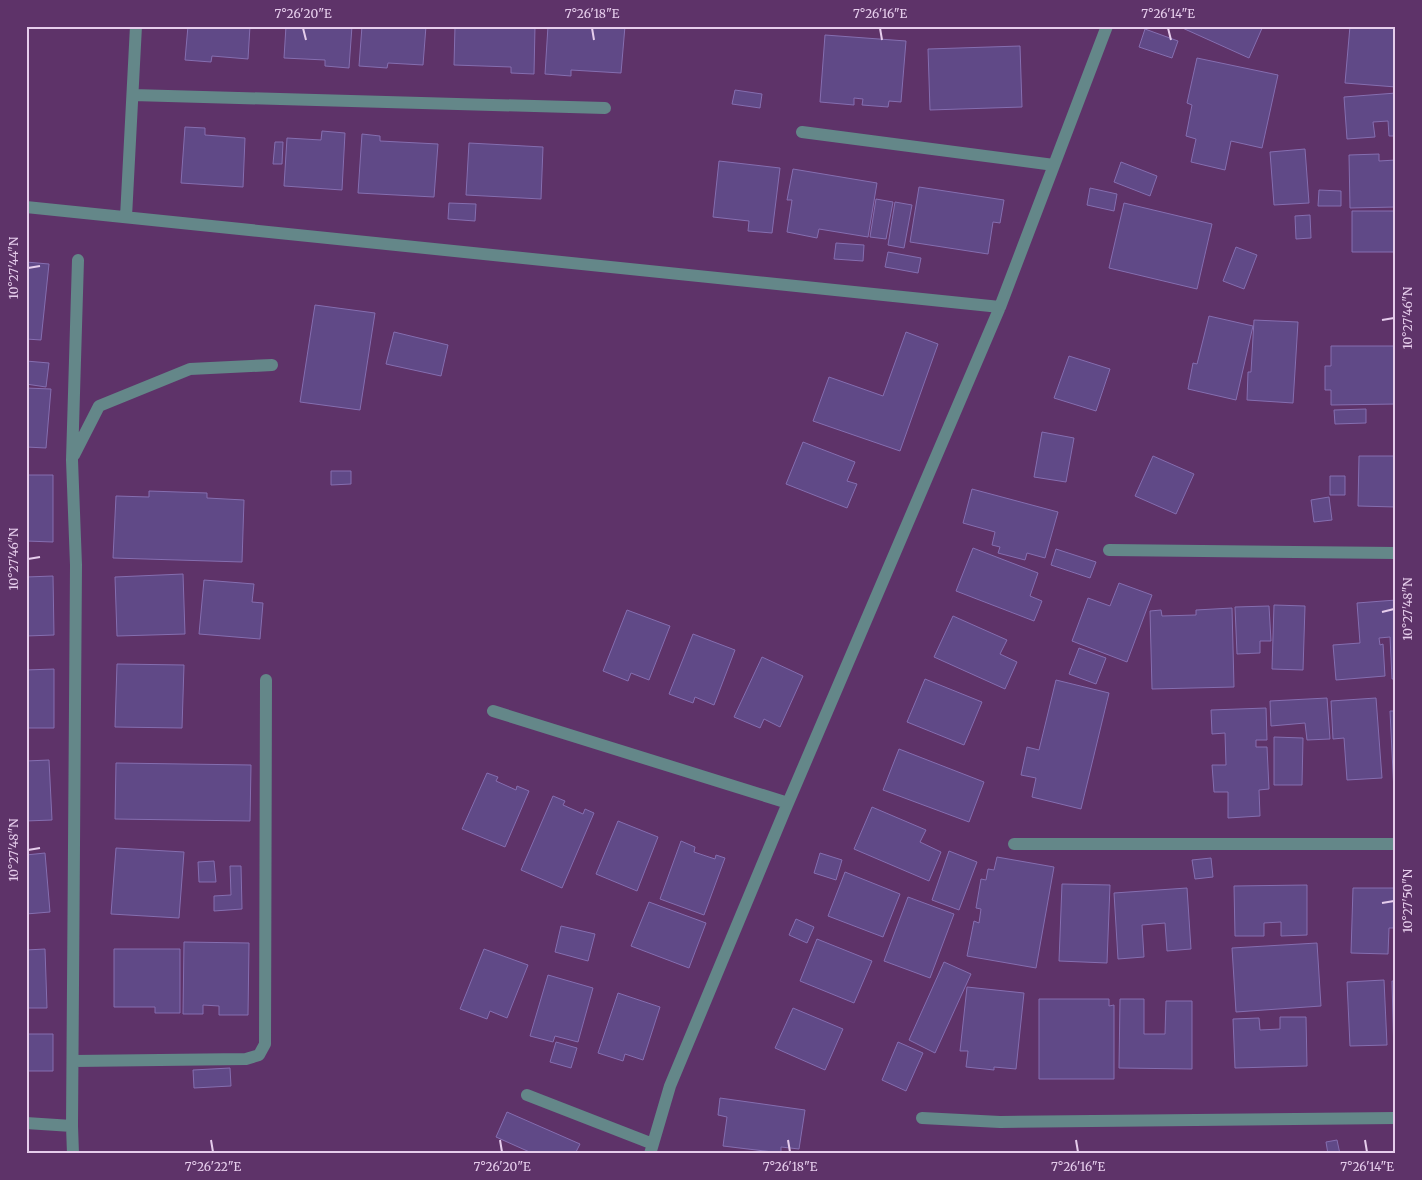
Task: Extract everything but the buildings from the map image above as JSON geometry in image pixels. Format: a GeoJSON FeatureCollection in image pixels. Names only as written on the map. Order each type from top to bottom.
{"type":"FeatureCollection","features":[{"type":"Feature","properties":{"kind":"street"},"geometry":{"type":"LineString","coordinates":[[126,217],[136,26]]}},
{"type":"Feature","properties":{"kind":"street"},"geometry":{"type":"LineString","coordinates":[[527,1095],[652,1149],[670,1086],[788,803],[1000,307],[1107,26]]}},
{"type":"Feature","properties":{"kind":"street"},"geometry":{"type":"LineString","coordinates":[[132,95],[606,108]]}},
{"type":"Feature","properties":{"kind":"street"},"geometry":{"type":"LineString","coordinates":[[802,132],[1054,165]]}},
{"type":"Feature","properties":{"kind":"street"},"geometry":{"type":"LineString","coordinates":[[26,207],[1000,307]]}},
{"type":"Feature","properties":{"kind":"street"},"geometry":{"type":"LineString","coordinates":[[73,1154],[76,565],[72,460],[78,260]]}},
{"type":"Feature","properties":{"kind":"street"},"geometry":{"type":"LineString","coordinates":[[72,460],[99,406],[190,368],[272,365]]}},
{"type":"Feature","properties":{"kind":"street"},"geometry":{"type":"LineString","coordinates":[[1109,550],[1396,553]]}},
{"type":"Feature","properties":{"kind":"street"},"geometry":{"type":"LineString","coordinates":[[74,1061],[246,1059],[259,1055],[265,1044],[266,680]]}},
{"type":"Feature","properties":{"kind":"street"},"geometry":{"type":"LineString","coordinates":[[494,711],[788,803]]}},
{"type":"Feature","properties":{"kind":"street"},"geometry":{"type":"LineString","coordinates":[[1014,844],[1396,844]]}},
{"type":"Feature","properties":{"kind":"street"},"geometry":{"type":"LineString","coordinates":[[922,1118],[1000,1122],[1396,1118]]}},
{"type":"Feature","properties":{"kind":"street"},"geometry":{"type":"LineString","coordinates":[[26,1123],[72,1126]]}}]}
